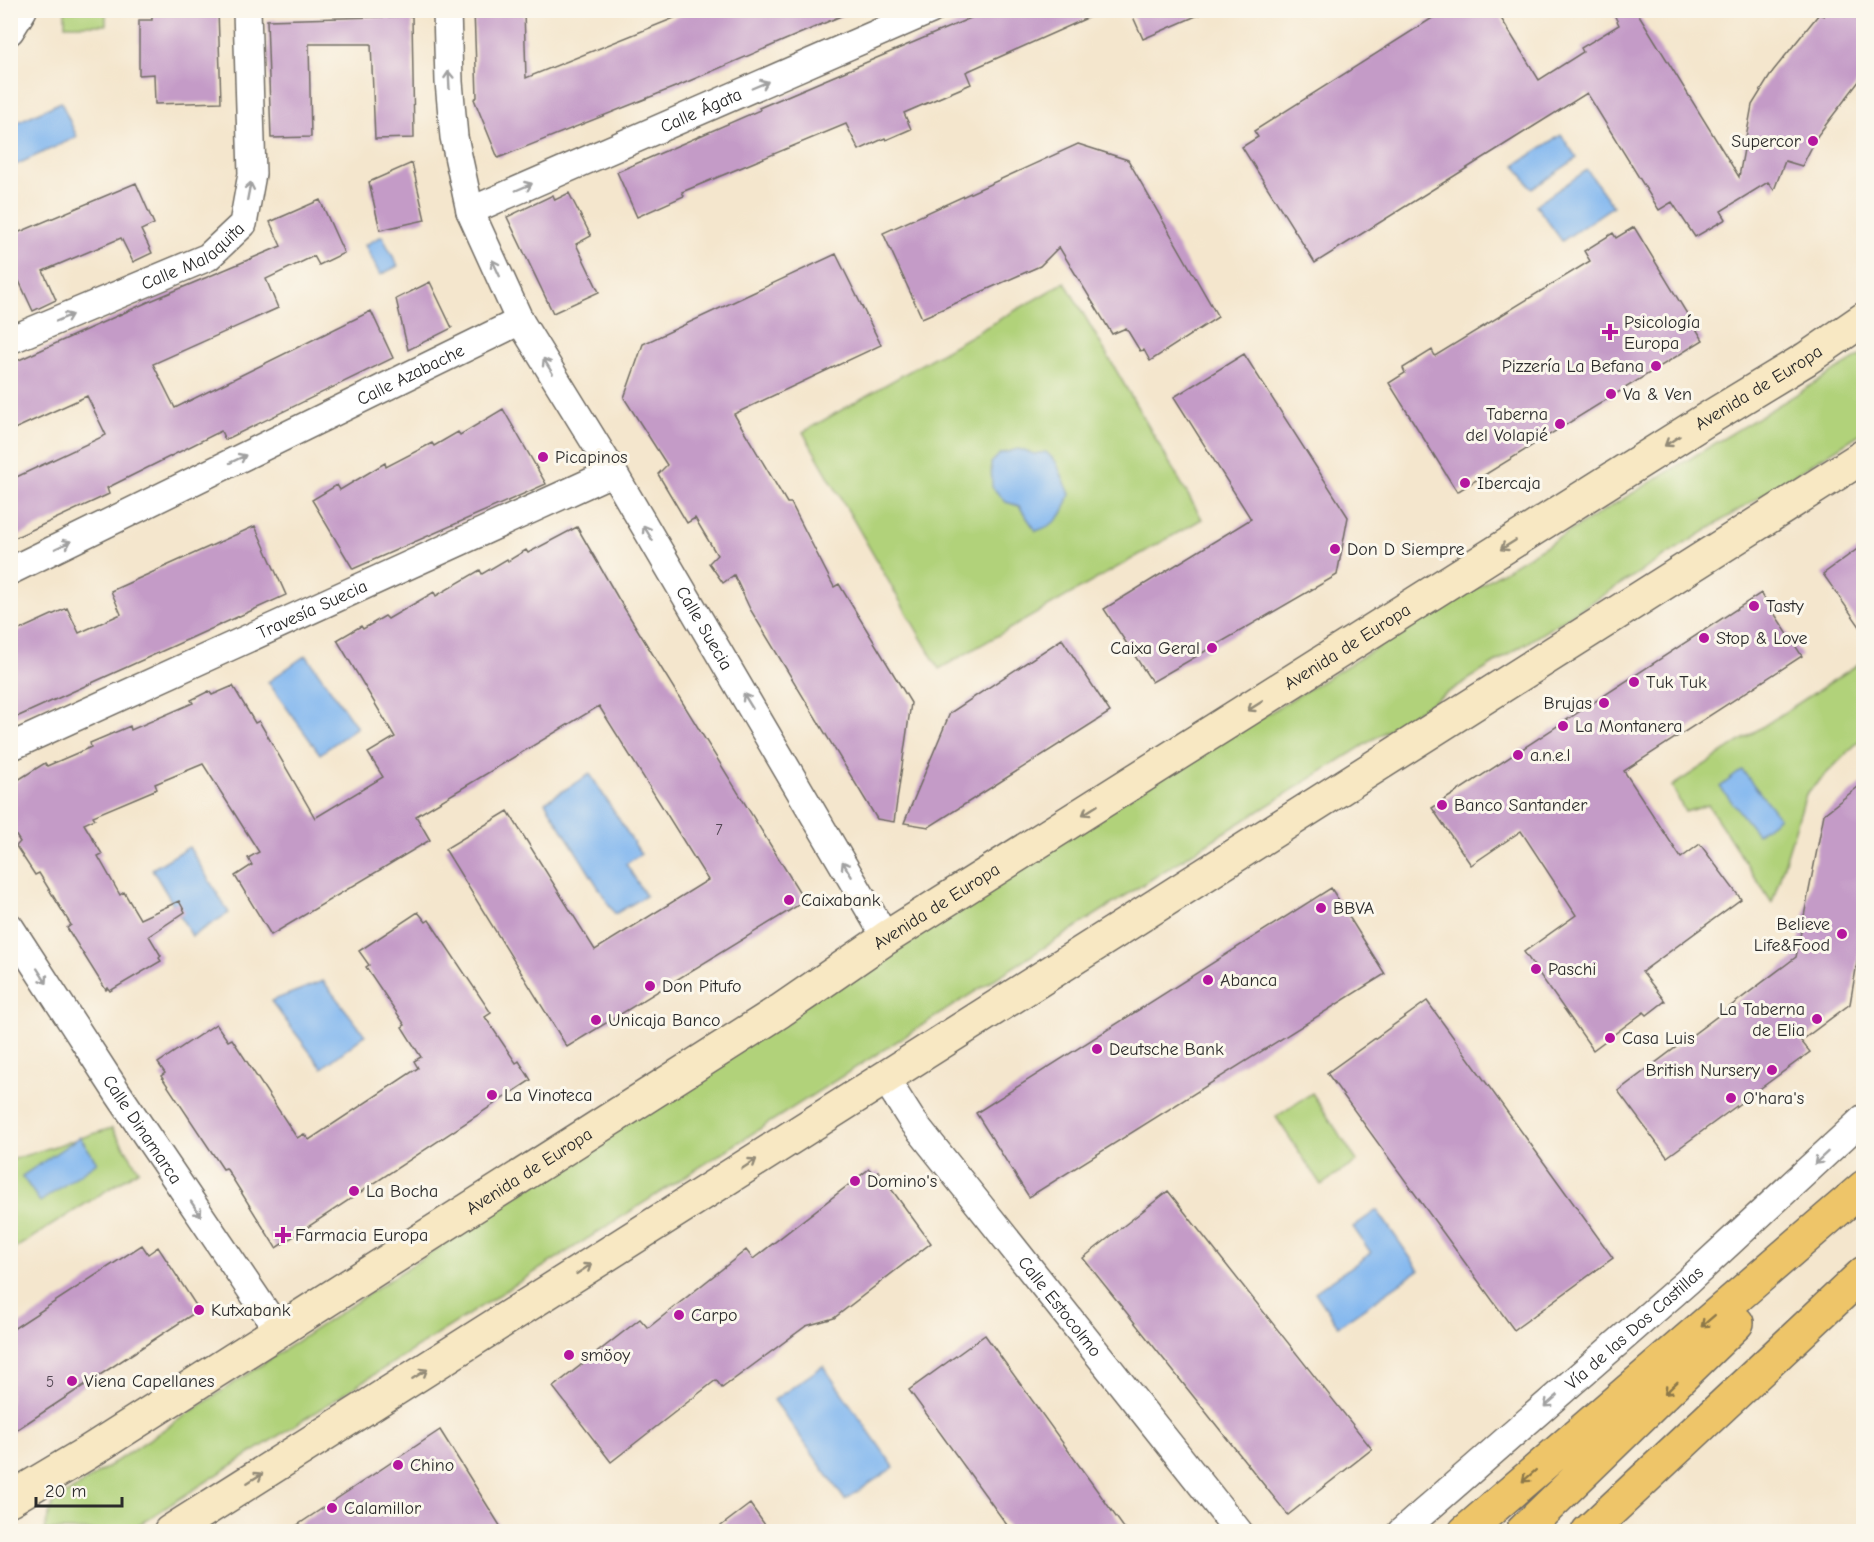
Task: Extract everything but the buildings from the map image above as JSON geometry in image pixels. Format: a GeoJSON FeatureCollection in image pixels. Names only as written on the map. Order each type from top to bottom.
{"type":"FeatureCollection","features":[{"type":"Feature","properties":{"kind":"highway"},"geometry":{"type":"LineString","coordinates":[[1465,1532],[1863,1187]]}},
{"type":"Feature","properties":{"kind":"highway"},"geometry":{"type":"LineString","coordinates":[[1522,1532],[1863,1201]]}},
{"type":"Feature","properties":{"kind":"highway"},"geometry":{"type":"LineString","coordinates":[[1588,1532],[1863,1273]]}},
{"type":"Feature","properties":{"kind":"highway"},"geometry":{"type":"LineString","coordinates":[[1619,1532],[1863,1281]]}},
{"type":"Feature","properties":{"kind":"street"},"geometry":{"type":"LineString","coordinates":[[10,31],[23,10]]}},
{"type":"Feature","properties":{"kind":"street","name":"Calle Malaquita"},"geometry":{"type":"LineString","coordinates":[[10,340],[208,257],[243,224],[252,174],[248,10]]}},
{"type":"Feature","properties":{"kind":"street"},"geometry":{"type":"LineString","coordinates":[[447,10],[449,82],[454,137],[470,211],[520,321]]}},
{"type":"Feature","properties":{"kind":"street","name":"Calle Ágata"},"geometry":{"type":"LineString","coordinates":[[470,211],[931,10]]}},
{"type":"Feature","properties":{"kind":"street","name":"Avenida de Europa"},"geometry":{"type":"LineString","coordinates":[[10,1499],[87,1453],[780,1011],[886,938],[1704,421],[1806,359],[1863,319]]}},
{"type":"Feature","properties":{"kind":"street","name":"Calle Suecia"},"geometry":{"type":"LineString","coordinates":[[520,321],[613,472],[886,938]]}},
{"type":"Feature","properties":{"kind":"street","name":"Calle Azabache"},"geometry":{"type":"LineString","coordinates":[[10,571],[520,321]]}},
{"type":"Feature","properties":{"kind":"street"},"geometry":{"type":"LineString","coordinates":[[170,1532],[1863,456]]}},
{"type":"Feature","properties":{"kind":"street","name":"Travesía Suecia"},"geometry":{"type":"LineString","coordinates":[[10,747],[613,472]]}},
{"type":"Feature","properties":{"kind":"street","name":"Calle Dinamarca"},"geometry":{"type":"LineString","coordinates":[[10,927],[119,1095],[278,1330]]}},
{"type":"Feature","properties":{"kind":"street","name":"Calle Estocolmo"},"geometry":{"type":"LineString","coordinates":[[885,1078],[911,1119],[1239,1532]]}},
{"type":"Feature","properties":{"kind":"street","name":"Vía de las Dos Castillas"},"geometry":{"type":"LineString","coordinates":[[1401,1532],[1688,1281],[1863,1119]]}},
{"type":"Feature","properties":{"kind":"green space"},"geometry":{"type":"Polygon","coordinates":[[[65,11],[106,11],[106,25],[65,25],[65,11]]]}},
{"type":"Feature","properties":{"kind":"green space"},"geometry":{"type":"Polygon","coordinates":[[[1065,282],[1202,519],[939,669],[803,432],[1065,282]]]}},
{"type":"Feature","properties":{"kind":"green space"},"geometry":{"type":"Polygon","coordinates":[[[1863,354],[1863,432],[1219,836],[129,1531],[44,1530],[53,1503],[994,879],[1863,354]]]}},
{"type":"Feature","properties":{"kind":"green space"},"geometry":{"type":"Polygon","coordinates":[[[1863,661],[1863,737],[1806,794],[1772,903],[1708,805],[1685,812],[1672,786],[1863,661]]]}},
{"type":"Feature","properties":{"kind":"green space"},"geometry":{"type":"Polygon","coordinates":[[[1312,1093],[1357,1161],[1321,1185],[1276,1117],[1312,1093]]]}},
{"type":"Feature","properties":{"kind":"green space"},"geometry":{"type":"Polygon","coordinates":[[[112,1128],[139,1170],[11,1251],[11,1160],[112,1128]]]}},
{"type":"Feature","properties":{"kind":"water"},"geometry":{"type":"Polygon","coordinates":[[[61,102],[77,137],[11,167],[11,125],[61,102]]]}},
{"type":"Feature","properties":{"kind":"water"},"geometry":{"type":"Polygon","coordinates":[[[1561,135],[1577,158],[1532,189],[1515,165],[1561,135]]]}},
{"type":"Feature","properties":{"kind":"water"},"geometry":{"type":"Polygon","coordinates":[[[1587,170],[1613,206],[1562,241],[1536,205],[1587,170]]]}},
{"type":"Feature","properties":{"kind":"water"},"geometry":{"type":"Polygon","coordinates":[[[382,236],[398,266],[380,275],[365,245],[382,236]]]}},
{"type":"Feature","properties":{"kind":"water"},"geometry":{"type":"Polygon","coordinates":[[[1018,449],[1035,454],[1046,452],[1056,462],[1070,494],[1059,518],[1036,531],[1019,506],[1006,502],[992,487],[991,463],[1000,454],[1018,449]]]}},
{"type":"Feature","properties":{"kind":"water"},"geometry":{"type":"Polygon","coordinates":[[[306,655],[357,727],[320,754],[268,682],[306,655]]]}},
{"type":"Feature","properties":{"kind":"water"},"geometry":{"type":"Polygon","coordinates":[[[1742,770],[1779,817],[1757,834],[1720,787],[1742,770]]]}},
{"type":"Feature","properties":{"kind":"water"},"geometry":{"type":"Polygon","coordinates":[[[590,774],[641,854],[626,864],[646,896],[615,914],[545,802],[590,774]]]}},
{"type":"Feature","properties":{"kind":"water"},"geometry":{"type":"Polygon","coordinates":[[[189,847],[229,913],[192,936],[152,869],[189,847]]]}},
{"type":"Feature","properties":{"kind":"water"},"geometry":{"type":"Polygon","coordinates":[[[323,981],[365,1035],[322,1068],[271,1001],[323,981]]]}},
{"type":"Feature","properties":{"kind":"water"},"geometry":{"type":"Polygon","coordinates":[[[80,1137],[97,1162],[40,1202],[22,1176],[80,1137]]]}},
{"type":"Feature","properties":{"kind":"water"},"geometry":{"type":"Polygon","coordinates":[[[1377,1210],[1419,1270],[1338,1326],[1315,1292],[1371,1253],[1353,1227],[1377,1210]]]}},
{"type":"Feature","properties":{"kind":"water"},"geometry":{"type":"Polygon","coordinates":[[[823,1366],[894,1467],[845,1500],[774,1400],[823,1366]]]}},
{"type":"Feature","properties":{"kind":"place","name":"Supercor"},"geometry":{"type":"Point","coordinates":[1813,141]}},
{"type":"Feature","properties":{"kind":"place","name":"Psicología Europa"},"geometry":{"type":"Point","coordinates":[1610,332]}},
{"type":"Feature","properties":{"kind":"place","name":"Pizzería La Befana"},"geometry":{"type":"Point","coordinates":[1656,366]}},
{"type":"Feature","properties":{"kind":"place","name":"Va & Ven"},"geometry":{"type":"Point","coordinates":[1611,394]}},
{"type":"Feature","properties":{"kind":"place","name":"Taberna del Volapié"},"geometry":{"type":"Point","coordinates":[1560,424]}},
{"type":"Feature","properties":{"kind":"place","name":"Picapinos"},"geometry":{"type":"Point","coordinates":[543,457]}},
{"type":"Feature","properties":{"kind":"place","name":"Ibercaja"},"geometry":{"type":"Point","coordinates":[1465,483]}},
{"type":"Feature","properties":{"kind":"place","name":"Don D Siempre"},"geometry":{"type":"Point","coordinates":[1335,549]}},
{"type":"Feature","properties":{"kind":"place","name":"Tasty"},"geometry":{"type":"Point","coordinates":[1754,606]}},
{"type":"Feature","properties":{"kind":"place","name":"Stop & Love"},"geometry":{"type":"Point","coordinates":[1704,638]}},
{"type":"Feature","properties":{"kind":"place","name":"Caixa Geral"},"geometry":{"type":"Point","coordinates":[1212,648]}},
{"type":"Feature","properties":{"kind":"place","name":"Tuk Tuk"},"geometry":{"type":"Point","coordinates":[1634,682]}},
{"type":"Feature","properties":{"kind":"place","name":"Brujas"},"geometry":{"type":"Point","coordinates":[1604,703]}},
{"type":"Feature","properties":{"kind":"place","name":"La Montanera"},"geometry":{"type":"Point","coordinates":[1563,726]}},
{"type":"Feature","properties":{"kind":"place","name":"a.n.e.l"},"geometry":{"type":"Point","coordinates":[1518,755]}},
{"type":"Feature","properties":{"kind":"place","name":"Banco Santander"},"geometry":{"type":"Point","coordinates":[1442,805]}},
{"type":"Feature","properties":{"kind":"place","name":"Caixabank"},"geometry":{"type":"Point","coordinates":[789,900]}},
{"type":"Feature","properties":{"kind":"place","name":"BBVA"},"geometry":{"type":"Point","coordinates":[1321,908]}},
{"type":"Feature","properties":{"kind":"place","name":"Believe Life&Food"},"geometry":{"type":"Point","coordinates":[1842,934]}},
{"type":"Feature","properties":{"kind":"place","name":"Paschi"},"geometry":{"type":"Point","coordinates":[1536,969]}},
{"type":"Feature","properties":{"kind":"place","name":"Abanca"},"geometry":{"type":"Point","coordinates":[1208,980]}},
{"type":"Feature","properties":{"kind":"place","name":"Don Pitufo"},"geometry":{"type":"Point","coordinates":[650,986]}},
{"type":"Feature","properties":{"kind":"place","name":"La Taberna de Elia"},"geometry":{"type":"Point","coordinates":[1817,1019]}},
{"type":"Feature","properties":{"kind":"place","name":"Unicaja Banco"},"geometry":{"type":"Point","coordinates":[596,1020]}},
{"type":"Feature","properties":{"kind":"place","name":"Casa Luis"},"geometry":{"type":"Point","coordinates":[1610,1038]}},
{"type":"Feature","properties":{"kind":"place","name":"Deutsche Bank"},"geometry":{"type":"Point","coordinates":[1097,1049]}},
{"type":"Feature","properties":{"kind":"place","name":"British Nursery"},"geometry":{"type":"Point","coordinates":[1772,1070]}},
{"type":"Feature","properties":{"kind":"place","name":"La Vinoteca"},"geometry":{"type":"Point","coordinates":[492,1095]}},
{"type":"Feature","properties":{"kind":"place","name":"O'hara's"},"geometry":{"type":"Point","coordinates":[1731,1098]}},
{"type":"Feature","properties":{"kind":"place","name":"Domino's"},"geometry":{"type":"Point","coordinates":[855,1181]}},
{"type":"Feature","properties":{"kind":"place","name":"La Bocha"},"geometry":{"type":"Point","coordinates":[354,1191]}},
{"type":"Feature","properties":{"kind":"place","name":"Farmacia Europa"},"geometry":{"type":"Point","coordinates":[283,1235]}},
{"type":"Feature","properties":{"kind":"place","name":"Kutxabank"},"geometry":{"type":"Point","coordinates":[199,1310]}},
{"type":"Feature","properties":{"kind":"place","name":"Carpo"},"geometry":{"type":"Point","coordinates":[679,1315]}},
{"type":"Feature","properties":{"kind":"place","name":"smöoy"},"geometry":{"type":"Point","coordinates":[569,1355]}},
{"type":"Feature","properties":{"kind":"place","name":"Viena Capellanes"},"geometry":{"type":"Point","coordinates":[72,1381]}},
{"type":"Feature","properties":{"kind":"place","name":"Chino"},"geometry":{"type":"Point","coordinates":[398,1465]}},
{"type":"Feature","properties":{"kind":"place","name":"Calamillor"},"geometry":{"type":"Point","coordinates":[332,1508]}}]}
